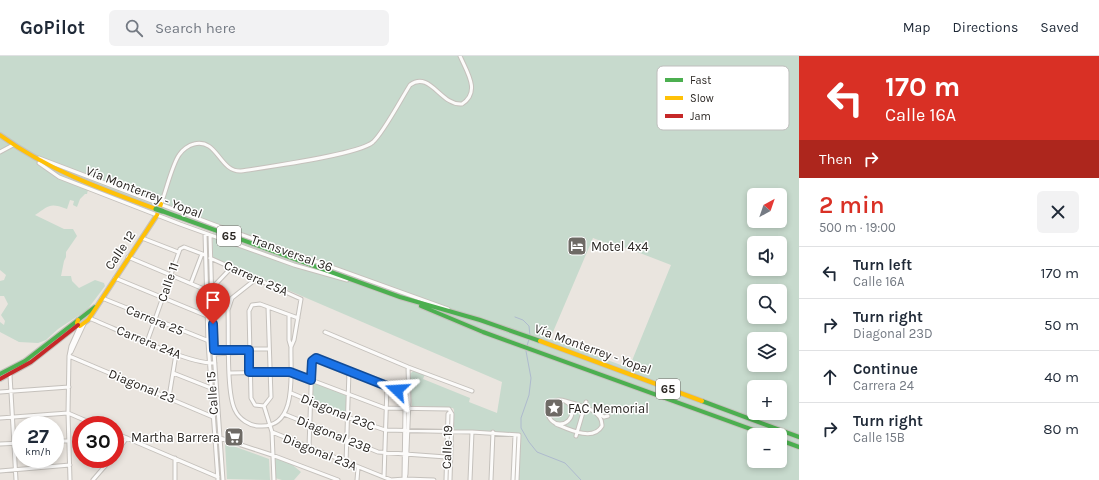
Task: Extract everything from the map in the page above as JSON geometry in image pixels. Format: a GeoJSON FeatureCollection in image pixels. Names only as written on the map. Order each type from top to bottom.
{"type":"FeatureCollection","features":[{"type":"Feature","properties":{"kind":"main road","name":"Vía Monterrey - Yopal"},"geometry":{"type":"LineString","coordinates":[[0,135],[30,156],[61,173],[400,297],[483,332],[748,428]]}},
{"type":"Feature","properties":{"kind":"main road","name":"Calle 12"},"geometry":{"type":"LineString","coordinates":[[95,307],[157,215],[161,204]]}},
{"type":"Feature","properties":{"kind":"main road","name":"Vía Monterrey - Yopal"},"geometry":{"type":"LineString","coordinates":[[400,297],[480,320],[538,340],[799,437]]}},
{"type":"Feature","properties":{"kind":"main road"},"geometry":{"type":"LineString","coordinates":[[0,374],[25,360],[89,318],[95,307]]}},
{"type":"Feature","properties":{"kind":"main road"},"geometry":{"type":"LineString","coordinates":[[0,379],[26,366],[60,337],[80,324],[95,307]]}},
{"type":"Feature","properties":{"kind":"main road"},"geometry":{"type":"LineString","coordinates":[[787,443],[799,447]]}},
{"type":"Feature","properties":{"kind":"street"},"geometry":{"type":"LineString","coordinates":[[161,204],[179,154],[191,145],[202,143],[208,145],[229,169],[241,172],[329,156],[369,145],[377,138],[410,86],[421,80],[428,83],[448,101],[462,104],[468,100],[473,91],[472,84],[460,56]]}},
{"type":"Feature","properties":{"kind":"street"},"geometry":{"type":"LineString","coordinates":[[0,152],[15,146]]}},
{"type":"Feature","properties":{"kind":"street","name":"Transversal 36"},"geometry":{"type":"LineString","coordinates":[[15,146],[62,168],[480,320]]}},
{"type":"Feature","properties":{"kind":"street","name":"Transversal 36"},"geometry":{"type":"LineString","coordinates":[[30,156],[59,177],[157,215],[316,272],[370,286]]}},
{"type":"Feature","properties":{"kind":"street","name":"Calle 15"},"geometry":{"type":"LineString","coordinates":[[205,233],[204,254],[208,342],[218,478]]}},
{"type":"Feature","properties":{"kind":"street","name":"Calle 15"},"geometry":{"type":"LineString","coordinates":[[210,235],[214,352],[223,480]]}},
{"type":"Feature","properties":{"kind":"street"},"geometry":{"type":"LineString","coordinates":[[142,238],[178,252]]}},
{"type":"Feature","properties":{"kind":"street","name":"Calle 11"},"geometry":{"type":"LineString","coordinates":[[147,342],[178,252],[184,247],[204,254]]}},
{"type":"Feature","properties":{"kind":"street"},"geometry":{"type":"LineString","coordinates":[[191,283],[204,254]]}},
{"type":"Feature","properties":{"kind":"street"},"geometry":{"type":"LineString","coordinates":[[128,257],[206,290]]}},
{"type":"Feature","properties":{"kind":"street","name":"Carrera 25A"},"geometry":{"type":"LineString","coordinates":[[210,258],[299,297],[301,301],[298,318]]}},
{"type":"Feature","properties":{"kind":"street"},"geometry":{"type":"LineString","coordinates":[[212,288],[232,268]]}},
{"type":"Feature","properties":{"kind":"street"},"geometry":{"type":"LineString","coordinates":[[114,278],[207,316]]}},
{"type":"Feature","properties":{"kind":"street"},"geometry":{"type":"LineString","coordinates":[[256,279],[240,290],[229,302],[230,373],[290,372],[385,408],[447,409],[450,412]]}},
{"type":"Feature","properties":{"kind":"street"},"geometry":{"type":"LineString","coordinates":[[206,296],[212,297]]}},
{"type":"Feature","properties":{"kind":"street","name":"Carrera 25"},"geometry":{"type":"LineString","coordinates":[[102,298],[208,342],[214,343]]}},
{"type":"Feature","properties":{"kind":"street"},"geometry":{"type":"LineString","coordinates":[[264,406],[258,406],[252,402],[249,372],[248,311],[252,305],[260,304],[289,316],[298,318],[291,347],[290,404],[284,414],[270,426]]}},
{"type":"Feature","properties":{"kind":"street"},"geometry":{"type":"LineString","coordinates":[[264,406],[271,397],[268,307]]}},
{"type":"Feature","properties":{"kind":"street"},"geometry":{"type":"LineString","coordinates":[[289,316],[289,340],[291,347]]}},
{"type":"Feature","properties":{"kind":"street","name":"Carrera 24A"},"geometry":{"type":"LineString","coordinates":[[89,318],[176,354],[215,363]]}},
{"type":"Feature","properties":{"kind":"street"},"geometry":{"type":"LineString","coordinates":[[70,480],[68,413],[70,355],[71,346],[80,324]]}},
{"type":"Feature","properties":{"kind":"street"},"geometry":{"type":"LineString","coordinates":[[325,332],[408,367],[472,391]]}},
{"type":"Feature","properties":{"kind":"street"},"geometry":{"type":"LineString","coordinates":[[214,352],[269,349]]}},
{"type":"Feature","properties":{"kind":"street"},"geometry":{"type":"LineString","coordinates":[[169,397],[176,354]]}},
{"type":"Feature","properties":{"kind":"street","name":"Diagonal 23"},"geometry":{"type":"LineString","coordinates":[[70,355],[214,417]]}},
{"type":"Feature","properties":{"kind":"street"},"geometry":{"type":"LineString","coordinates":[[309,447],[312,361],[316,358],[408,395]]}},
{"type":"Feature","properties":{"kind":"street"},"geometry":{"type":"LineString","coordinates":[[405,479],[408,367]]}},
{"type":"Feature","properties":{"kind":"street"},"geometry":{"type":"LineString","coordinates":[[346,463],[349,371]]}},
{"type":"Feature","properties":{"kind":"street"},"geometry":{"type":"LineString","coordinates":[[173,373],[211,388]]}},
{"type":"Feature","properties":{"kind":"street","name":"Diagonal 23A"},"geometry":{"type":"LineString","coordinates":[[230,373],[232,403],[240,418],[257,426],[270,426]]}},
{"type":"Feature","properties":{"kind":"street"},"geometry":{"type":"LineString","coordinates":[[0,418],[12,417],[10,375]]}},
{"type":"Feature","properties":{"kind":"street"},"geometry":{"type":"LineString","coordinates":[[0,392],[69,386]]}},
{"type":"Feature","properties":{"kind":"street"},"geometry":{"type":"LineString","coordinates":[[384,477],[385,408],[387,386]]}},
{"type":"Feature","properties":{"kind":"street","name":"Diagonal 23C"},"geometry":{"type":"LineString","coordinates":[[291,393],[347,417],[385,430],[492,432],[520,435],[517,480]]}},
{"type":"Feature","properties":{"kind":"street"},"geometry":{"type":"LineString","coordinates":[[586,407],[599,418],[602,426],[599,430],[592,433],[577,434],[556,424],[549,418],[548,409],[556,401],[566,401],[586,407],[604,417],[608,416]]}},
{"type":"Feature","properties":{"kind":"street"},"geometry":{"type":"LineString","coordinates":[[556,424],[564,424],[570,417],[571,407],[566,401]]}},
{"type":"Feature","properties":{"kind":"street"},"geometry":{"type":"LineString","coordinates":[[577,434],[586,407],[586,402]]}},
{"type":"Feature","properties":{"kind":"street"},"geometry":{"type":"LineString","coordinates":[[264,406],[272,432],[274,479],[279,480]]}},
{"type":"Feature","properties":{"kind":"street","name":"Calle 19"},"geometry":{"type":"LineString","coordinates":[[446,480],[448,414],[450,412]]}},
{"type":"Feature","properties":{"kind":"street","name":"Calle 19"},"geometry":{"type":"LineString","coordinates":[[450,412],[452,414],[450,480]]}},
{"type":"Feature","properties":{"kind":"street"},"geometry":{"type":"LineString","coordinates":[[26,416],[68,413],[75,416]]}},
{"type":"Feature","properties":{"kind":"street","name":"Diagonal 23B"},"geometry":{"type":"LineString","coordinates":[[284,414],[311,424],[347,441],[384,453],[446,457]]}},
{"type":"Feature","properties":{"kind":"street","name":"Diagonal 23A"},"geometry":{"type":"LineString","coordinates":[[272,432],[358,468],[391,480]]}},
{"type":"Feature","properties":{"kind":"street"},"geometry":{"type":"LineString","coordinates":[[470,480],[472,432]]}},
{"type":"Feature","properties":{"kind":"street"},"geometry":{"type":"LineString","coordinates":[[491,480],[492,432]]}},
{"type":"Feature","properties":{"kind":"street"},"geometry":{"type":"LineString","coordinates":[[513,480],[515,435]]}},
{"type":"Feature","properties":{"kind":"street"},"geometry":{"type":"LineString","coordinates":[[124,437],[223,480]]}},
{"type":"Feature","properties":{"kind":"street"},"geometry":{"type":"LineString","coordinates":[[124,442],[127,438]]}},
{"type":"Feature","properties":{"kind":"street"},"geometry":{"type":"LineString","coordinates":[[220,438],[272,455],[338,480]]}},
{"type":"Feature","properties":{"kind":"street"},"geometry":{"type":"LineString","coordinates":[[64,441],[69,441]]}},
{"type":"Feature","properties":{"kind":"street"},"geometry":{"type":"LineString","coordinates":[[0,444],[12,444]]}},
{"type":"Feature","properties":{"kind":"street"},"geometry":{"type":"LineString","coordinates":[[175,458],[175,480]]}},
{"type":"Feature","properties":{"kind":"street"},"geometry":{"type":"LineString","coordinates":[[0,471],[70,465]]}},
{"type":"Feature","properties":{"kind":"street"},"geometry":{"type":"LineString","coordinates":[[93,480],[103,468]]}},
{"type":"Feature","properties":{"kind":"street"},"geometry":{"type":"LineString","coordinates":[[357,480],[358,468]]}},
{"type":"Feature","properties":{"kind":"street"},"geometry":{"type":"LineString","coordinates":[[15,470],[16,480]]}},
{"type":"Feature","properties":{"kind":"street"},"geometry":{"type":"LineString","coordinates":[[391,480],[434,480]]}},
{"type":"Feature","properties":{"kind":"green space"},"geometry":{"type":"Polygon","coordinates":[[[0,56],[799,56],[799,480],[515,480],[517,434],[454,430],[453,408],[412,407],[410,374],[413,371],[425,374],[423,379],[470,398],[469,402],[497,413],[502,382],[213,258],[213,230],[89,185],[87,194],[80,199],[77,207],[73,205],[74,201],[70,200],[67,209],[53,205],[35,215],[64,229],[73,229],[77,236],[66,252],[61,276],[71,276],[72,281],[79,288],[95,280],[104,283],[105,286],[87,310],[58,329],[46,340],[38,343],[19,342],[0,332],[0,322],[4,325],[5,321],[1,315],[8,304],[4,296],[0,296],[0,281],[4,280],[6,275],[0,270],[0,56]],[[593,238],[550,339],[629,368],[671,265],[627,248],[616,247],[593,238]]]}},
{"type":"Feature","properties":{"kind":"green space"},"geometry":{"type":"Polygon","coordinates":[[[312,382],[347,395],[346,415],[311,400],[312,382]]]}},
{"type":"Feature","properties":{"kind":"green space"},"geometry":{"type":"Polygon","coordinates":[[[225,443],[269,459],[270,480],[227,479],[225,443]]]}},
{"type":"Feature","properties":{"kind":"green space"},"geometry":{"type":"Polygon","coordinates":[[[274,456],[289,462],[301,472],[294,480],[282,480],[275,478],[274,456]]]}},
{"type":"Feature","properties":{"kind":"waterway"},"geometry":{"type":"LineString","coordinates":[[515,317],[523,320],[529,326],[530,336]]}},
{"type":"Feature","properties":{"kind":"waterway"},"geometry":{"type":"LineString","coordinates":[[527,346],[529,339]]}},
{"type":"Feature","properties":{"kind":"waterway"},"geometry":{"type":"LineString","coordinates":[[526,351],[531,378],[529,395],[521,418],[521,428],[537,452],[565,463],[581,480]]}},
{"type":"Feature","properties":{"kind":"traffic: fast"},"geometry":{"type":"LineString","coordinates":[[156,209],[162,211]]}},
{"type":"Feature","properties":{"kind":"traffic: fast"},"geometry":{"type":"LineString","coordinates":[[162,211],[400,297],[480,320],[540,341]]}},
{"type":"Feature","properties":{"kind":"traffic: fast"},"geometry":{"type":"LineString","coordinates":[[421,306],[483,332],[748,428]]}},
{"type":"Feature","properties":{"kind":"traffic: fast"},"geometry":{"type":"LineString","coordinates":[[0,374],[25,361],[95,307]]}},
{"type":"Feature","properties":{"kind":"traffic: fast"},"geometry":{"type":"LineString","coordinates":[[702,401],[799,437]]}},
{"type":"Feature","properties":{"kind":"traffic: fast"},"geometry":{"type":"LineString","coordinates":[[787,443],[799,447]]}},
{"type":"Feature","properties":{"kind":"traffic: slow"},"geometry":{"type":"LineString","coordinates":[[0,135],[37,159],[56,169],[75,178],[156,209]]}},
{"type":"Feature","properties":{"kind":"traffic: slow"},"geometry":{"type":"LineString","coordinates":[[78,320],[77,323],[80,326],[88,320],[157,215],[161,204]]}},
{"type":"Feature","properties":{"kind":"traffic: slow"},"geometry":{"type":"LineString","coordinates":[[540,341],[702,401]]}},
{"type":"Feature","properties":{"kind":"traffic: jam"},"geometry":{"type":"LineString","coordinates":[[0,379],[31,362],[78,325]]}},
{"type":"Feature","properties":{"kind":"place","name":"Motel 4x4"},"geometry":{"type":"Point","coordinates":[577,246]}},
{"type":"Feature","properties":{"kind":"place","name":"FAC Memorial"},"geometry":{"type":"Point","coordinates":[554,408]}},
{"type":"Feature","properties":{"kind":"place","name":"Martha Barrera"},"geometry":{"type":"Point","coordinates":[234,437]}},
{"type":"Feature","properties":{"kind":"route"},"geometry":{"type":"LineString","coordinates":[[213,324],[214,350],[249,350],[249,372],[290,372],[311,380],[312,361],[316,358],[397,390]]}}]}
